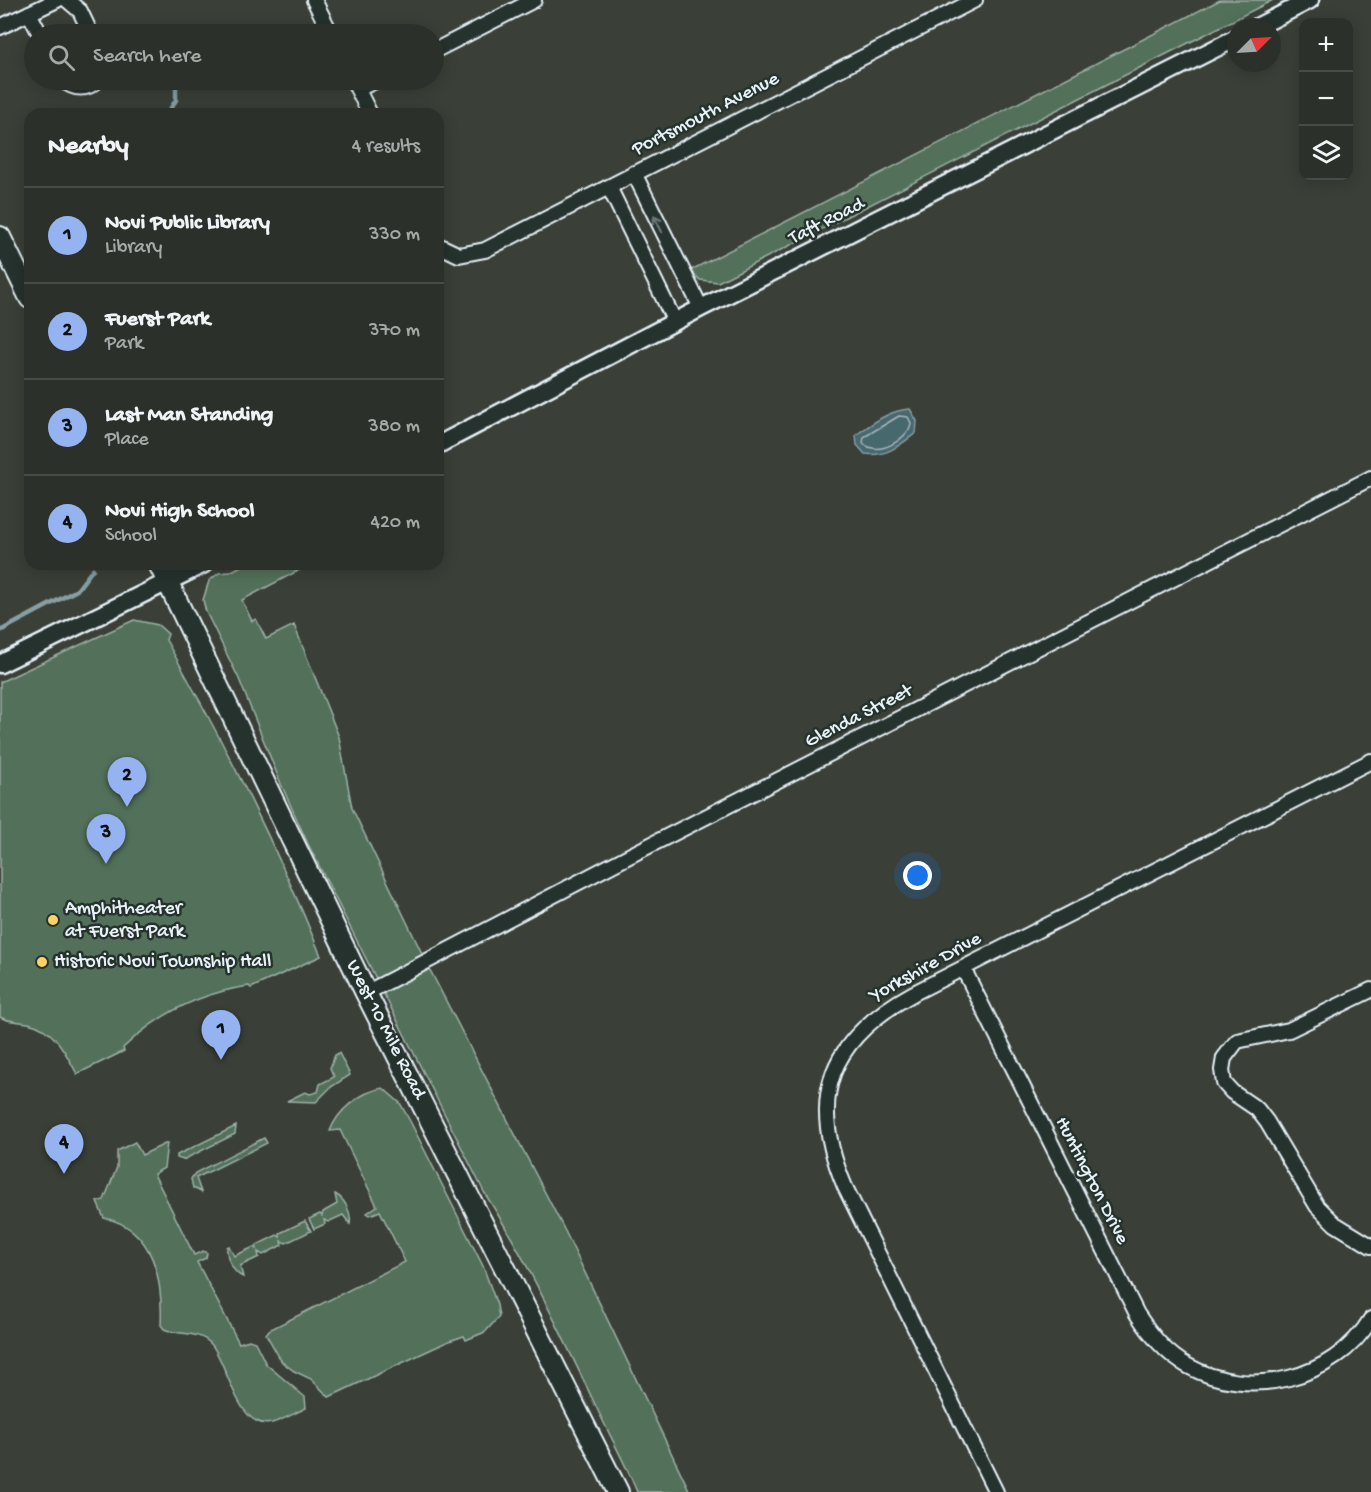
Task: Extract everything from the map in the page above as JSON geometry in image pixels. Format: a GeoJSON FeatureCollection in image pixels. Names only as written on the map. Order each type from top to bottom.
{"type":"FeatureCollection","features":[{"type":"Feature","properties":{"kind":"main road"},"geometry":{"type":"LineString","coordinates":[[0,237],[24,286]]}},
{"type":"Feature","properties":{"kind":"main road","name":"West 10 Mile Road"},"geometry":{"type":"LineString","coordinates":[[163,573],[366,993],[618,1492]]}},
{"type":"Feature","properties":{"kind":"street"},"geometry":{"type":"LineString","coordinates":[[0,27],[57,0]]}},
{"type":"Feature","properties":{"kind":"street"},"geometry":{"type":"LineString","coordinates":[[67,0],[80,11],[87,24]]}},
{"type":"Feature","properties":{"kind":"street"},"geometry":{"type":"LineString","coordinates":[[314,0],[326,24]]}},
{"type":"Feature","properties":{"kind":"street"},"geometry":{"type":"LineString","coordinates":[[444,46],[534,0]]}},
{"type":"Feature","properties":{"kind":"street","name":"Portsmouth Avenue"},"geometry":{"type":"LineString","coordinates":[[444,248],[452,253],[466,255],[485,250],[975,0]]}},
{"type":"Feature","properties":{"kind":"street"},"geometry":{"type":"LineString","coordinates":[[1275,18],[1310,0]]}},
{"type":"Feature","properties":{"kind":"street"},"geometry":{"type":"LineString","coordinates":[[29,13],[35,24]]}},
{"type":"Feature","properties":{"kind":"street","name":"Taft Road"},"geometry":{"type":"LineString","coordinates":[[444,442],[701,308],[1227,43]]}},
{"type":"Feature","properties":{"kind":"street"},"geometry":{"type":"LineString","coordinates":[[359,90],[367,108]]}},
{"type":"Feature","properties":{"kind":"street"},"geometry":{"type":"LineString","coordinates":[[634,173],[701,308]]}},
{"type":"Feature","properties":{"kind":"street"},"geometry":{"type":"LineString","coordinates":[[609,187],[675,322]]}},
{"type":"Feature","properties":{"kind":"street","name":"Glenda Street"},"geometry":{"type":"LineString","coordinates":[[366,993],[627,857],[1371,478]]}},
{"type":"Feature","properties":{"kind":"street"},"geometry":{"type":"LineString","coordinates":[[0,664],[163,573]]}},
{"type":"Feature","properties":{"kind":"street","name":"Yorkshire Drive"},"geometry":{"type":"LineString","coordinates":[[996,1492],[845,1187],[827,1133],[826,1113],[832,1079],[850,1042],[864,1026],[896,1003],[1371,761]]}},
{"type":"Feature","properties":{"kind":"street","name":"Huntington Drive"},"geometry":{"type":"LineString","coordinates":[[963,968],[1137,1314],[1152,1338],[1171,1355],[1188,1366],[1220,1380],[1236,1383],[1268,1382],[1315,1369],[1345,1350],[1371,1319]]}},
{"type":"Feature","properties":{"kind":"street"},"geometry":{"type":"LineString","coordinates":[[1371,990],[1289,1029],[1237,1041],[1224,1058],[1222,1070],[1224,1083],[1232,1092],[1257,1108],[1262,1115],[1317,1206],[1335,1224],[1371,1246]]}},
{"type":"Feature","properties":{"kind":"green space"},"geometry":{"type":"Polygon","coordinates":[[[1220,0],[1273,0],[1238,18],[1227,18],[1227,23],[718,282],[700,280],[691,270],[1220,0]]]}},
{"type":"Feature","properties":{"kind":"green space"},"geometry":{"type":"Polygon","coordinates":[[[234,570],[300,570],[242,600],[252,621],[256,619],[266,639],[294,625],[339,737],[352,808],[430,970],[565,1231],[690,1492],[637,1492],[541,1295],[514,1242],[484,1192],[308,844],[239,679],[206,612],[203,600],[209,581],[219,573],[234,570]]]}},
{"type":"Feature","properties":{"kind":"green space"},"geometry":{"type":"Polygon","coordinates":[[[134,620],[158,625],[168,634],[166,640],[249,795],[321,956],[251,988],[249,986],[231,989],[197,999],[151,1025],[123,1048],[124,1051],[77,1074],[58,1042],[45,1030],[28,1023],[10,1021],[0,1017],[0,682],[134,620]]]}},
{"type":"Feature","properties":{"kind":"green space"},"geometry":{"type":"Polygon","coordinates":[[[339,1053],[350,1075],[331,1087],[316,1102],[287,1101],[305,1092],[310,1094],[318,1092],[320,1084],[334,1077],[330,1068],[335,1055],[339,1053]]]}},
{"type":"Feature","properties":{"kind":"green space"},"geometry":{"type":"Polygon","coordinates":[[[383,1088],[400,1103],[411,1123],[483,1266],[499,1317],[485,1332],[466,1340],[464,1336],[449,1341],[329,1397],[311,1379],[282,1362],[266,1334],[269,1330],[405,1262],[380,1211],[370,1215],[367,1213],[377,1206],[340,1130],[330,1131],[338,1116],[351,1103],[366,1093],[383,1088]]]}},
{"type":"Feature","properties":{"kind":"green space"},"geometry":{"type":"Polygon","coordinates":[[[236,1126],[235,1134],[183,1160],[177,1158],[177,1155],[236,1126]]]}},
{"type":"Feature","properties":{"kind":"green space"},"geometry":{"type":"Polygon","coordinates":[[[264,1138],[267,1143],[196,1178],[201,1192],[193,1188],[191,1179],[195,1173],[264,1138]]]}},
{"type":"Feature","properties":{"kind":"green space"},"geometry":{"type":"Polygon","coordinates":[[[135,1142],[142,1155],[167,1143],[164,1168],[154,1174],[194,1255],[203,1251],[207,1253],[206,1258],[197,1262],[239,1343],[249,1340],[255,1342],[266,1364],[305,1397],[306,1408],[276,1422],[260,1423],[250,1417],[242,1407],[211,1344],[194,1335],[164,1329],[161,1325],[157,1275],[145,1245],[135,1233],[121,1224],[104,1218],[97,1202],[104,1200],[117,1167],[117,1151],[135,1142]]]}},
{"type":"Feature","properties":{"kind":"green space"},"geometry":{"type":"Polygon","coordinates":[[[335,1194],[347,1207],[350,1224],[343,1215],[328,1222],[324,1220],[325,1224],[314,1229],[309,1219],[320,1214],[322,1216],[323,1212],[337,1204],[335,1194]]]}},
{"type":"Feature","properties":{"kind":"green space"},"geometry":{"type":"Polygon","coordinates":[[[305,1221],[311,1231],[286,1243],[281,1241],[282,1245],[263,1255],[258,1252],[259,1257],[240,1266],[243,1277],[233,1269],[227,1247],[229,1246],[234,1256],[254,1247],[256,1249],[257,1245],[277,1235],[280,1237],[280,1233],[305,1221]]]}},
{"type":"Feature","properties":{"kind":"water"},"geometry":{"type":"Polygon","coordinates":[[[910,409],[917,421],[916,433],[904,442],[892,450],[879,454],[865,454],[857,445],[856,435],[869,426],[888,415],[910,409]]]}},
{"type":"Feature","properties":{"kind":"waterway"},"geometry":{"type":"LineString","coordinates":[[171,108],[176,100],[176,90]]}},
{"type":"Feature","properties":{"kind":"waterway"},"geometry":{"type":"LineString","coordinates":[[0,631],[77,590],[92,570]]}},
{"type":"Feature","properties":{"kind":"place","name":"Fuerst Park"},"geometry":{"type":"Point","coordinates":[127,807]}},
{"type":"Feature","properties":{"kind":"place","name":"Last Man Standing"},"geometry":{"type":"Point","coordinates":[106,864]}},
{"type":"Feature","properties":{"kind":"place","name":"Amphitheater at Fuerst Park"},"geometry":{"type":"Point","coordinates":[53,920]}},
{"type":"Feature","properties":{"kind":"place","name":"Historic Novi Township Hall"},"geometry":{"type":"Point","coordinates":[42,962]}},
{"type":"Feature","properties":{"kind":"place","name":"Novi Public Library"},"geometry":{"type":"Point","coordinates":[221,1060]}},
{"type":"Feature","properties":{"kind":"place","name":"Novi High School"},"geometry":{"type":"Point","coordinates":[64,1174]}}]}
